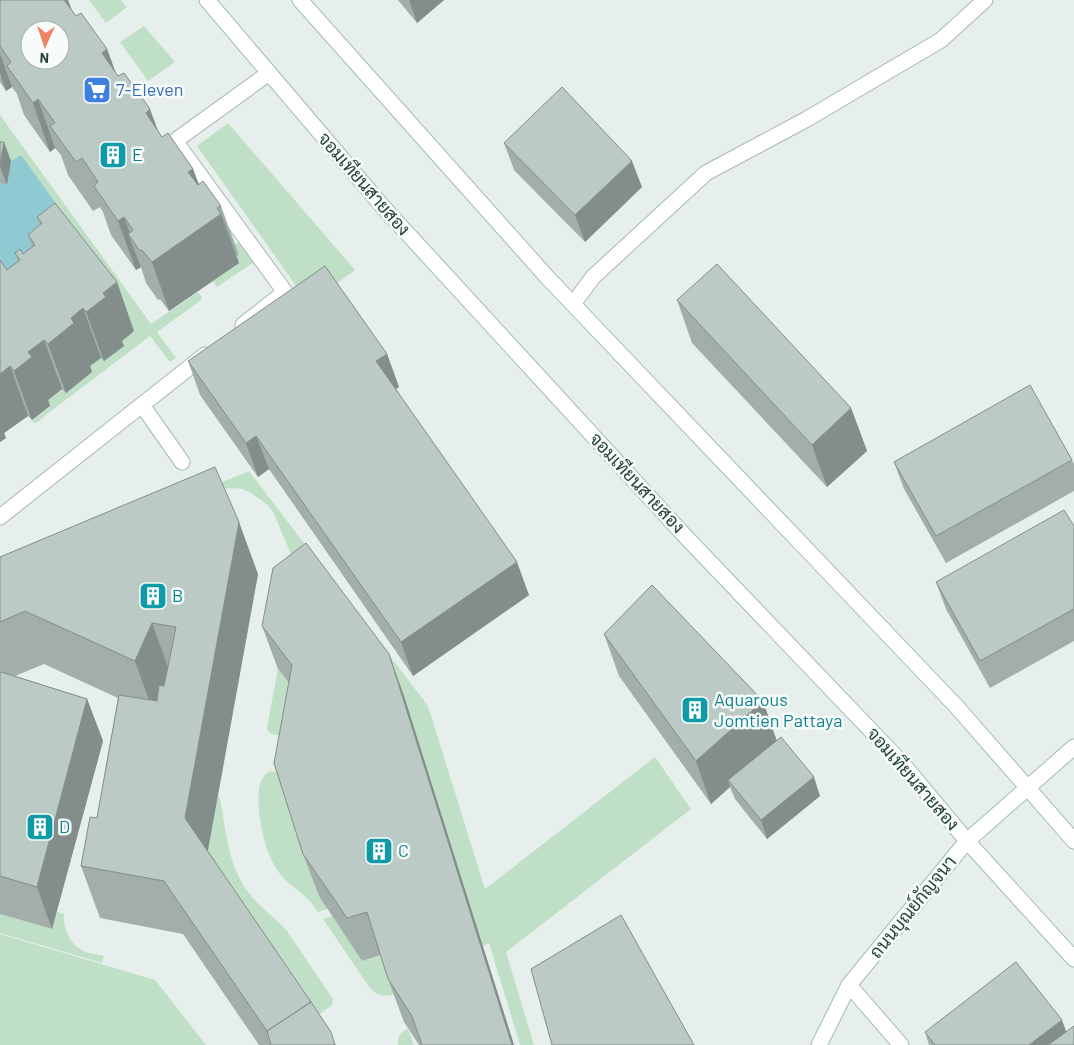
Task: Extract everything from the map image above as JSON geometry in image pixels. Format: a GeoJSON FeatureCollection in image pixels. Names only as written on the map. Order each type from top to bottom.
{"type":"FeatureCollection","features":[{"type":"Feature","properties":{"kind":"main road","name":"จอมเทียนสายสอง"},"geometry":{"type":"LineString","coordinates":[[207,0],[384,208],[685,536],[902,762],[968,841],[1074,959]]}},
{"type":"Feature","properties":{"kind":"main road"},"geometry":{"type":"LineString","coordinates":[[300,0],[548,277],[956,706],[1074,841]]}},
{"type":"Feature","properties":{"kind":"main road"},"geometry":{"type":"LineString","coordinates":[[573,304],[593,277],[706,173],[806,119],[941,40],[985,0]]}},
{"type":"Feature","properties":{"kind":"main road"},"geometry":{"type":"LineString","coordinates":[[234,332],[285,292],[175,141],[269,73]]}},
{"type":"Feature","properties":{"kind":"main road"},"geometry":{"type":"LineString","coordinates":[[0,517],[219,344]]}},
{"type":"Feature","properties":{"kind":"main road"},"geometry":{"type":"LineString","coordinates":[[142,404],[182,462]]}},
{"type":"Feature","properties":{"kind":"main road","name":"ถนนบุณย์กัญจนา"},"geometry":{"type":"LineString","coordinates":[[819,1045],[849,985],[968,841],[1074,747]]}},
{"type":"Feature","properties":{"kind":"main road"},"geometry":{"type":"LineString","coordinates":[[849,985],[901,1045]]}},
{"type":"Feature","properties":{"kind":"green space"},"geometry":{"type":"Polygon","coordinates":[[[89,0],[121,0],[127,7],[106,23],[89,0]]]}},
{"type":"Feature","properties":{"kind":"green space"},"geometry":{"type":"Polygon","coordinates":[[[144,26],[175,62],[148,81],[120,42],[144,26]]]}},
{"type":"Feature","properties":{"kind":"green space"},"geometry":{"type":"Polygon","coordinates":[[[0,115],[151,324],[198,292],[202,297],[201,300],[157,332],[176,358],[170,362],[150,336],[38,422],[34,423],[32,421],[50,407],[46,402],[62,389],[66,393],[92,372],[89,367],[101,358],[104,361],[123,345],[21,155],[11,161],[0,159],[0,115]]]}},
{"type":"Feature","properties":{"kind":"green space"},"geometry":{"type":"Polygon","coordinates":[[[228,123],[355,270],[309,304],[197,146],[228,123]]]}},
{"type":"Feature","properties":{"kind":"green space"},"geometry":{"type":"Polygon","coordinates":[[[239,242],[254,262],[217,287],[213,281],[239,263],[234,257],[238,254],[232,246],[239,242]]]}},
{"type":"Feature","properties":{"kind":"green space"},"geometry":{"type":"Polygon","coordinates":[[[249,471],[428,706],[485,889],[655,757],[691,809],[506,952],[534,1045],[520,1045],[489,943],[483,946],[404,696],[293,559],[274,514],[268,505],[243,489],[222,489],[0,574],[249,471]]]}},
{"type":"Feature","properties":{"kind":"green space"},"geometry":{"type":"Polygon","coordinates":[[[278,669],[307,708],[302,740],[272,734],[268,731],[267,727],[278,669]]]}},
{"type":"Feature","properties":{"kind":"green space"},"geometry":{"type":"Polygon","coordinates":[[[272,771],[287,774],[328,909],[318,912],[300,892],[282,877],[269,853],[264,838],[258,804],[261,782],[265,775],[272,771]]]}},
{"type":"Feature","properties":{"kind":"green space"},"geometry":{"type":"Polygon","coordinates":[[[218,795],[232,859],[241,882],[252,897],[287,931],[333,999],[332,1005],[314,1018],[206,860],[218,795]]]}},
{"type":"Feature","properties":{"kind":"green space"},"geometry":{"type":"Polygon","coordinates":[[[57,912],[64,914],[65,926],[73,943],[88,953],[104,956],[102,963],[0,933],[0,914],[52,929],[57,912]]]}},
{"type":"Feature","properties":{"kind":"green space"},"geometry":{"type":"Polygon","coordinates":[[[332,916],[362,961],[383,955],[395,994],[381,995],[370,988],[323,919],[332,916]]]}},
{"type":"Feature","properties":{"kind":"green space"},"geometry":{"type":"Polygon","coordinates":[[[0,934],[155,980],[206,1045],[0,1045],[0,934]]]}},
{"type":"Feature","properties":{"kind":"green space"},"geometry":{"type":"Polygon","coordinates":[[[408,1029],[414,1045],[398,1045],[400,1035],[408,1029]]]}},
{"type":"Feature","properties":{"kind":"water"},"geometry":{"type":"Polygon","coordinates":[[[21,155],[85,244],[0,337],[0,183],[7,184],[11,161],[21,155]]]}},
{"type":"Feature","properties":{"kind":"building","name":"E"},"geometry":{"type":"Polygon","coordinates":[[[0,0],[64,0],[76,16],[81,13],[107,49],[102,53],[118,76],[124,73],[150,109],[146,113],[162,137],[168,133],[193,169],[188,172],[198,185],[203,181],[221,206],[217,208],[221,214],[152,262],[142,250],[140,251],[128,234],[133,230],[124,217],[118,221],[94,186],[98,182],[82,158],[76,162],[50,126],[55,123],[38,99],[33,103],[7,66],[11,62],[0,46],[0,0]]]}},
{"type":"Feature","properties":{"kind":"building"},"geometry":{"type":"Polygon","coordinates":[[[562,87],[632,161],[575,215],[504,143],[562,87]]]}},
{"type":"Feature","properties":{"kind":"building"},"geometry":{"type":"Polygon","coordinates":[[[0,142],[4,142],[0,165],[0,142]]]}},
{"type":"Feature","properties":{"kind":"building"},"geometry":{"type":"Polygon","coordinates":[[[55,203],[117,282],[103,293],[106,297],[86,312],[83,308],[71,318],[74,323],[48,344],[44,340],[28,352],[32,357],[14,371],[10,366],[0,374],[0,260],[7,270],[20,260],[15,253],[20,249],[23,254],[35,245],[28,235],[42,223],[37,217],[55,203]]]}},
{"type":"Feature","properties":{"kind":"building"},"geometry":{"type":"Polygon","coordinates":[[[717,264],[851,408],[812,445],[677,300],[717,264]]]}},
{"type":"Feature","properties":{"kind":"building"},"geometry":{"type":"Polygon","coordinates":[[[325,266],[387,354],[376,361],[517,562],[401,642],[256,436],[246,443],[188,361],[325,266]]]}},
{"type":"Feature","properties":{"kind":"building"},"geometry":{"type":"Polygon","coordinates":[[[1030,385],[1072,460],[936,536],[894,462],[1030,385]]]}},
{"type":"Feature","properties":{"kind":"building"},"geometry":{"type":"Polygon","coordinates":[[[215,467],[239,522],[185,818],[311,1002],[267,1031],[164,881],[81,866],[90,817],[97,818],[119,695],[157,701],[159,685],[164,686],[176,627],[152,623],[135,661],[25,611],[0,622],[0,557],[215,467]]]}},
{"type":"Feature","properties":{"kind":"building"},"geometry":{"type":"Polygon","coordinates":[[[1064,510],[1074,526],[1074,609],[980,661],[936,582],[1064,510]]]}},
{"type":"Feature","properties":{"kind":"building","name":"C"},"geometry":{"type":"Polygon","coordinates":[[[306,543],[389,654],[512,1045],[422,1045],[412,1016],[388,979],[367,912],[347,918],[303,854],[274,763],[292,665],[262,626],[273,568],[306,543]]]}},
{"type":"Feature","properties":{"kind":"building"},"geometry":{"type":"Polygon","coordinates":[[[652,585],[763,701],[696,761],[604,634],[652,585]]]}},
{"type":"Feature","properties":{"kind":"building"},"geometry":{"type":"Polygon","coordinates":[[[1,672],[87,699],[37,887],[0,876],[1,672]]]}},
{"type":"Feature","properties":{"kind":"building"},"geometry":{"type":"Polygon","coordinates":[[[781,737],[814,777],[761,820],[728,780],[781,737]]]}},
{"type":"Feature","properties":{"kind":"building"},"geometry":{"type":"Polygon","coordinates":[[[621,915],[694,1045],[552,1045],[531,969],[621,915]]]}},
{"type":"Feature","properties":{"kind":"building"},"geometry":{"type":"Polygon","coordinates":[[[1016,962],[1062,1020],[1029,1045],[935,1045],[925,1032],[1016,962]]]}},
{"type":"Feature","properties":{"kind":"building"},"geometry":{"type":"Polygon","coordinates":[[[311,1002],[331,1032],[335,1045],[271,1045],[267,1031],[311,1002]]]}},
{"type":"Feature","properties":{"kind":"building"},"geometry":{"type":"Polygon","coordinates":[[[1074,1026],[1074,1045],[1048,1045],[1074,1026]]]}},
{"type":"Feature","properties":{"kind":"place","name":"7-Eleven"},"geometry":{"type":"Point","coordinates":[97,90]}},
{"type":"Feature","properties":{"kind":"place","name":"E"},"geometry":{"type":"Point","coordinates":[113,155]}},
{"type":"Feature","properties":{"kind":"place","name":"B"},"geometry":{"type":"Point","coordinates":[153,596]}},
{"type":"Feature","properties":{"kind":"place","name":"Aquarous Jomtien Pattaya"},"geometry":{"type":"Point","coordinates":[695,710]}},
{"type":"Feature","properties":{"kind":"place","name":"D"},"geometry":{"type":"Point","coordinates":[40,827]}},
{"type":"Feature","properties":{"kind":"place","name":"C"},"geometry":{"type":"Point","coordinates":[379,851]}}]}
